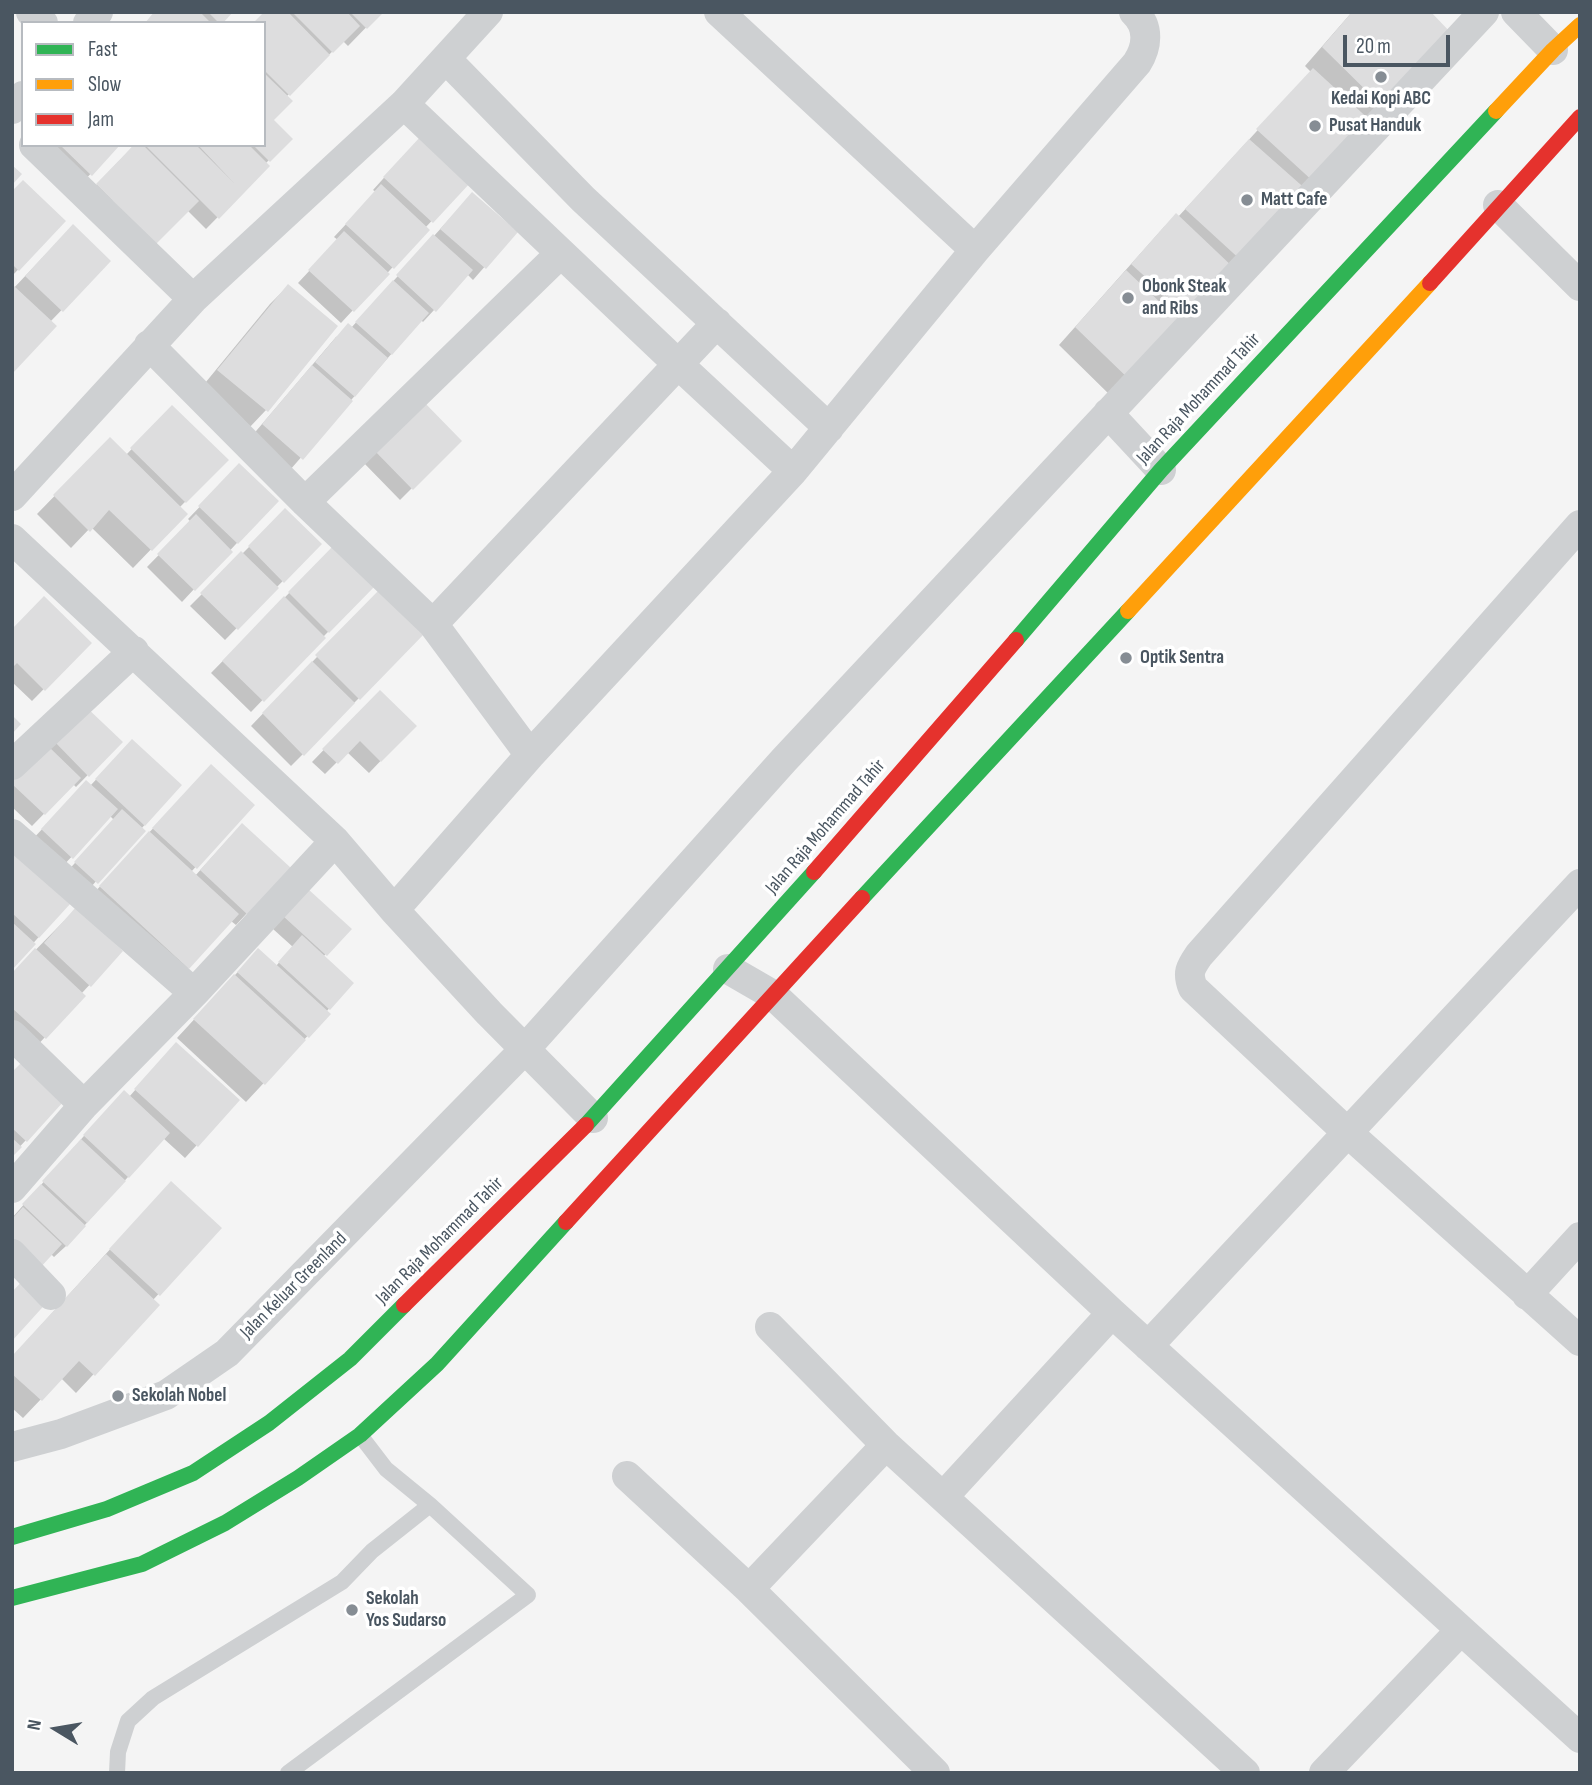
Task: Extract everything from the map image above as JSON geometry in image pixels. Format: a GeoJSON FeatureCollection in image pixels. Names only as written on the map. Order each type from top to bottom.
{"type":"FeatureCollection","features":[{"type":"Feature","properties":{"kind":"main road","name":"Jalan Raja Mohammad Tahir"},"geometry":{"type":"LineString","coordinates":[[12,1537],[107,1509],[193,1473],[269,1423],[350,1359],[593,1118],[865,816],[1161,470],[1580,24]]}},
{"type":"Feature","properties":{"kind":"main road"},"geometry":{"type":"LineString","coordinates":[[12,1598],[142,1564],[225,1523],[360,1435],[437,1364],[1580,117]]}},
{"type":"Feature","properties":{"kind":"street"},"geometry":{"type":"LineString","coordinates":[[719,12],[975,250]]}},
{"type":"Feature","properties":{"kind":"street"},"geometry":{"type":"LineString","coordinates":[[394,910],[530,755],[793,471],[975,250],[1137,64],[1144,51],[1146,32],[1140,17],[1134,12]]}},
{"type":"Feature","properties":{"kind":"street","name":"Jalan Keluar Greenland"},"geometry":{"type":"LineString","coordinates":[[12,1447],[61,1434],[166,1395],[227,1353],[525,1049],[784,760],[1484,12]]}},
{"type":"Feature","properties":{"kind":"street"},"geometry":{"type":"LineString","coordinates":[[1516,12],[1553,50]]}},
{"type":"Feature","properties":{"kind":"street"},"geometry":{"type":"LineString","coordinates":[[16,484],[193,299],[404,104],[485,13]]}},
{"type":"Feature","properties":{"kind":"street"},"geometry":{"type":"LineString","coordinates":[[446,59],[583,199],[829,428]]}},
{"type":"Feature","properties":{"kind":"street"},"geometry":{"type":"LineString","coordinates":[[404,104],[793,471]]}},
{"type":"Feature","properties":{"kind":"street"},"geometry":{"type":"LineString","coordinates":[[36,147],[193,299]]}},
{"type":"Feature","properties":{"kind":"street"},"geometry":{"type":"LineString","coordinates":[[1498,205],[1580,286]]}},
{"type":"Feature","properties":{"kind":"street"},"geometry":{"type":"LineString","coordinates":[[305,502],[561,253]]}},
{"type":"Feature","properties":{"kind":"street"},"geometry":{"type":"LineString","coordinates":[[432,624],[717,323]]}},
{"type":"Feature","properties":{"kind":"street"},"geometry":{"type":"LineString","coordinates":[[149,345],[305,502],[432,624],[530,755]]}},
{"type":"Feature","properties":{"kind":"street"},"geometry":{"type":"LineString","coordinates":[[1108,413],[1161,470]]}},
{"type":"Feature","properties":{"kind":"street"},"geometry":{"type":"LineString","coordinates":[[1580,525],[1199,954],[1190,967],[1188,976],[1193,988],[1348,1133],[1580,1341]]}},
{"type":"Feature","properties":{"kind":"street"},"geometry":{"type":"LineString","coordinates":[[12,539],[335,841],[394,910],[593,1118]]}},
{"type":"Feature","properties":{"kind":"street"},"geometry":{"type":"LineString","coordinates":[[12,765],[134,651]]}},
{"type":"Feature","properties":{"kind":"street"},"geometry":{"type":"LineString","coordinates":[[12,834],[194,993]]}},
{"type":"Feature","properties":{"kind":"street"},"geometry":{"type":"LineString","coordinates":[[12,1188],[84,1105],[194,993],[335,841]]}},
{"type":"Feature","properties":{"kind":"street"},"geometry":{"type":"LineString","coordinates":[[1148,1346],[1580,884]]}},
{"type":"Feature","properties":{"kind":"street"},"geometry":{"type":"LineString","coordinates":[[728,969],[773,995],[1112,1313],[1580,1738]]}},
{"type":"Feature","properties":{"kind":"street"},"geometry":{"type":"LineString","coordinates":[[12,1035],[84,1105]]}},
{"type":"Feature","properties":{"kind":"street"},"geometry":{"type":"LineString","coordinates":[[1527,1295],[1580,1237]]}},
{"type":"Feature","properties":{"kind":"street"},"geometry":{"type":"LineString","coordinates":[[12,1254],[51,1295]]}},
{"type":"Feature","properties":{"kind":"street"},"geometry":{"type":"LineString","coordinates":[[943,1497],[1112,1313]]}},
{"type":"Feature","properties":{"kind":"street"},"geometry":{"type":"LineString","coordinates":[[770,1327],[886,1445],[1245,1773]]}},
{"type":"Feature","properties":{"kind":"street"},"geometry":{"type":"LineString","coordinates":[[749,1589],[886,1445]]}},
{"type":"Feature","properties":{"kind":"street"},"geometry":{"type":"LineString","coordinates":[[627,1476],[749,1589],[936,1773]]}},
{"type":"Feature","properties":{"kind":"street"},"geometry":{"type":"LineString","coordinates":[[1324,1773],[1461,1630]]}},
{"type":"Feature","properties":{"kind":"lane"},"geometry":{"type":"LineString","coordinates":[[288,1773],[528,1595],[430,1505],[386,1469],[360,1435]]}},
{"type":"Feature","properties":{"kind":"lane"},"geometry":{"type":"LineString","coordinates":[[117,1773],[118,1752],[128,1721],[153,1699],[342,1582],[372,1551],[430,1505]]}},
{"type":"Feature","properties":{"kind":"building"},"geometry":{"type":"Polygon","coordinates":[[[154,12],[200,12],[209,21],[147,21],[154,12]]]}},
{"type":"Feature","properties":{"kind":"building"},"geometry":{"type":"Polygon","coordinates":[[[208,12],[233,12],[225,21],[217,21],[208,12]]]}},
{"type":"Feature","properties":{"kind":"building"},"geometry":{"type":"Polygon","coordinates":[[[264,12],[288,12],[330,55],[290,96],[266,72],[266,21],[255,21],[264,12]]]}},
{"type":"Feature","properties":{"kind":"building"},"geometry":{"type":"Polygon","coordinates":[[[292,12],[347,12],[360,26],[333,53],[292,12]]]}},
{"type":"Feature","properties":{"kind":"building"},"geometry":{"type":"Polygon","coordinates":[[[350,12],[384,12],[367,29],[350,12]]]}},
{"type":"Feature","properties":{"kind":"building","name":"Kedai Kopi ABC"},"geometry":{"type":"Polygon","coordinates":[[[1352,12],[1431,12],[1452,34],[1382,106],[1322,47],[1352,12]]]}},
{"type":"Feature","properties":{"kind":"building","name":"Pusat Handuk"},"geometry":{"type":"Polygon","coordinates":[[[1313,68],[1373,123],[1315,183],[1256,129],[1313,68]]]}},
{"type":"Feature","properties":{"kind":"building"},"geometry":{"type":"Polygon","coordinates":[[[266,75],[293,101],[274,120],[293,139],[270,162],[255,147],[266,147],[266,75]]]}},
{"type":"Feature","properties":{"kind":"building"},"geometry":{"type":"Polygon","coordinates":[[[421,136],[471,182],[433,223],[383,177],[421,136]]]}},
{"type":"Feature","properties":{"kind":"building","name":"Matt Cafe"},"geometry":{"type":"Polygon","coordinates":[[[1249,139],[1309,192],[1244,263],[1185,209],[1249,139]]]}},
{"type":"Feature","properties":{"kind":"building"},"geometry":{"type":"Polygon","coordinates":[[[62,147],[118,147],[92,176],[62,147]]]}},
{"type":"Feature","properties":{"kind":"building"},"geometry":{"type":"Polygon","coordinates":[[[132,147],[145,147],[199,201],[156,244],[96,184],[132,147]]]}},
{"type":"Feature","properties":{"kind":"building"},"geometry":{"type":"Polygon","coordinates":[[[147,147],[198,147],[235,184],[200,147],[251,147],[270,166],[219,219],[147,147]]]}},
{"type":"Feature","properties":{"kind":"building"},"geometry":{"type":"Polygon","coordinates":[[[12,165],[22,174],[12,185],[12,165]]]}},
{"type":"Feature","properties":{"kind":"building"},"geometry":{"type":"Polygon","coordinates":[[[23,180],[66,221],[19,271],[12,264],[12,191],[23,180]]]}},
{"type":"Feature","properties":{"kind":"building"},"geometry":{"type":"Polygon","coordinates":[[[381,184],[430,230],[394,269],[345,224],[381,184]]]}},
{"type":"Feature","properties":{"kind":"building"},"geometry":{"type":"Polygon","coordinates":[[[472,192],[518,232],[486,269],[440,229],[472,192]]]}},
{"type":"Feature","properties":{"kind":"building"},"geometry":{"type":"Polygon","coordinates":[[[1176,213],[1236,270],[1192,319],[1131,264],[1176,213]]]}},
{"type":"Feature","properties":{"kind":"building"},"geometry":{"type":"Polygon","coordinates":[[[73,224],[111,261],[63,312],[25,276],[73,224]]]}},
{"type":"Feature","properties":{"kind":"building"},"geometry":{"type":"Polygon","coordinates":[[[344,231],[390,274],[354,312],[308,270],[344,231]]]}},
{"type":"Feature","properties":{"kind":"building"},"geometry":{"type":"Polygon","coordinates":[[[433,234],[473,270],[436,312],[396,275],[433,234]]]}},
{"type":"Feature","properties":{"kind":"building","name":"Obonk Steak and Ribs"},"geometry":{"type":"Polygon","coordinates":[[[1126,270],[1185,326],[1133,383],[1075,327],[1126,270]]]}},
{"type":"Feature","properties":{"kind":"building"},"geometry":{"type":"Polygon","coordinates":[[[393,280],[429,313],[392,355],[355,322],[393,280]]]}},
{"type":"Feature","properties":{"kind":"building"},"geometry":{"type":"Polygon","coordinates":[[[288,284],[338,326],[268,412],[217,370],[288,284]]]}},
{"type":"Feature","properties":{"kind":"building"},"geometry":{"type":"Polygon","coordinates":[[[14,286],[57,326],[12,374],[12,288],[14,286]]]}},
{"type":"Feature","properties":{"kind":"building"},"geometry":{"type":"Polygon","coordinates":[[[348,323],[388,358],[355,397],[315,362],[348,323]]]}},
{"type":"Feature","properties":{"kind":"building"},"geometry":{"type":"Polygon","coordinates":[[[312,365],[353,401],[303,460],[262,424],[312,365]]]}},
{"type":"Feature","properties":{"kind":"building"},"geometry":{"type":"Polygon","coordinates":[[[422,400],[462,441],[413,490],[372,448],[422,400]]]}},
{"type":"Feature","properties":{"kind":"building"},"geometry":{"type":"Polygon","coordinates":[[[172,405],[229,460],[186,503],[130,448],[172,405]]]}},
{"type":"Feature","properties":{"kind":"building"},"geometry":{"type":"Polygon","coordinates":[[[110,437],[188,514],[152,551],[109,510],[90,532],[53,495],[110,437]]]}},
{"type":"Feature","properties":{"kind":"building"},"geometry":{"type":"Polygon","coordinates":[[[239,463],[279,501],[238,544],[198,506],[239,463]]]}},
{"type":"Feature","properties":{"kind":"building"},"geometry":{"type":"Polygon","coordinates":[[[285,508],[322,544],[284,583],[248,546],[285,508]]]}},
{"type":"Feature","properties":{"kind":"building"},"geometry":{"type":"Polygon","coordinates":[[[196,514],[233,552],[195,591],[157,554],[196,514]]]}},
{"type":"Feature","properties":{"kind":"building"},"geometry":{"type":"Polygon","coordinates":[[[335,544],[377,584],[329,633],[288,592],[335,544]]]}},
{"type":"Feature","properties":{"kind":"building"},"geometry":{"type":"Polygon","coordinates":[[[241,551],[279,588],[238,630],[200,593],[241,551]]]}},
{"type":"Feature","properties":{"kind":"building"},"geometry":{"type":"Polygon","coordinates":[[[381,588],[426,632],[360,700],[315,655],[381,588]]]}},
{"type":"Feature","properties":{"kind":"building"},"geometry":{"type":"Polygon","coordinates":[[[44,596],[92,643],[45,691],[17,663],[12,668],[12,629],[44,596]]]}},
{"type":"Feature","properties":{"kind":"building"},"geometry":{"type":"Polygon","coordinates":[[[284,596],[326,638],[264,702],[222,661],[284,596]]]}},
{"type":"Feature","properties":{"kind":"building"},"geometry":{"type":"Polygon","coordinates":[[[312,661],[355,703],[304,756],[262,713],[312,661]]]}},
{"type":"Feature","properties":{"kind":"building"},"geometry":{"type":"Polygon","coordinates":[[[380,690],[417,726],[381,762],[360,741],[338,764],[322,749],[380,690]]]}},
{"type":"Feature","properties":{"kind":"building"},"geometry":{"type":"Polygon","coordinates":[[[84,705],[123,742],[89,777],[52,739],[84,705]]]}},
{"type":"Feature","properties":{"kind":"building"},"geometry":{"type":"Polygon","coordinates":[[[12,715],[21,724],[12,734],[12,715]]]}},
{"type":"Feature","properties":{"kind":"building"},"geometry":{"type":"Polygon","coordinates":[[[132,739],[182,785],[145,826],[95,779],[132,739]]]}},
{"type":"Feature","properties":{"kind":"building"},"geometry":{"type":"Polygon","coordinates":[[[47,745],[81,778],[45,815],[12,781],[47,745]]]}},
{"type":"Feature","properties":{"kind":"building"},"geometry":{"type":"Polygon","coordinates":[[[211,764],[255,805],[197,869],[152,828],[211,764]]]}},
{"type":"Feature","properties":{"kind":"building"},"geometry":{"type":"Polygon","coordinates":[[[86,780],[118,809],[73,859],[41,829],[86,780]]]}},
{"type":"Feature","properties":{"kind":"building"},"geometry":{"type":"Polygon","coordinates":[[[122,809],[146,831],[98,884],[74,862],[122,809]]]}},
{"type":"Feature","properties":{"kind":"building"},"geometry":{"type":"Polygon","coordinates":[[[242,823],[291,868],[248,915],[200,870],[242,823]]]}},
{"type":"Feature","properties":{"kind":"building"},"geometry":{"type":"Polygon","coordinates":[[[149,831],[239,914],[189,969],[99,886],[149,831]]]}},
{"type":"Feature","properties":{"kind":"building"},"geometry":{"type":"Polygon","coordinates":[[[16,852],[71,903],[39,938],[12,913],[12,856],[16,852]]]}},
{"type":"Feature","properties":{"kind":"building"},"geometry":{"type":"Polygon","coordinates":[[[308,889],[352,929],[327,956],[283,916],[308,889]]]}},
{"type":"Feature","properties":{"kind":"building"},"geometry":{"type":"Polygon","coordinates":[[[76,907],[123,951],[91,987],[44,943],[76,907]]]}},
{"type":"Feature","properties":{"kind":"building"},"geometry":{"type":"Polygon","coordinates":[[[12,922],[36,944],[12,970],[12,922]]]}},
{"type":"Feature","properties":{"kind":"building"},"geometry":{"type":"Polygon","coordinates":[[[302,935],[354,983],[330,1010],[278,962],[302,935]]]}},
{"type":"Feature","properties":{"kind":"building"},"geometry":{"type":"Polygon","coordinates":[[[35,948],[86,996],[46,1039],[12,1008],[12,973],[35,948]]]}},
{"type":"Feature","properties":{"kind":"building"},"geometry":{"type":"Polygon","coordinates":[[[258,948],[331,1014],[309,1038],[237,972],[258,948]]]}},
{"type":"Feature","properties":{"kind":"building"},"geometry":{"type":"Polygon","coordinates":[[[234,974],[306,1040],[265,1085],[193,1019],[234,974]]]}},
{"type":"Feature","properties":{"kind":"building"},"geometry":{"type":"Polygon","coordinates":[[[176,1042],[240,1100],[198,1147],[134,1089],[176,1042]]]}},
{"type":"Feature","properties":{"kind":"building"},"geometry":{"type":"Polygon","coordinates":[[[22,1062],[64,1101],[27,1142],[12,1128],[12,1072],[22,1062]]]}},
{"type":"Feature","properties":{"kind":"building"},"geometry":{"type":"Polygon","coordinates":[[[124,1090],[170,1133],[129,1178],[83,1135],[124,1090]]]}},
{"type":"Feature","properties":{"kind":"building"},"geometry":{"type":"Polygon","coordinates":[[[12,1138],[22,1147],[12,1157],[12,1138]]]}},
{"type":"Feature","properties":{"kind":"building"},"geometry":{"type":"Polygon","coordinates":[[[81,1139],[126,1181],[87,1223],[42,1181],[81,1139]]]}},
{"type":"Feature","properties":{"kind":"building"},"geometry":{"type":"Polygon","coordinates":[[[171,1181],[222,1228],[160,1296],[109,1249],[171,1181]]]}},
{"type":"Feature","properties":{"kind":"building"},"geometry":{"type":"Polygon","coordinates":[[[41,1184],[86,1226],[67,1247],[22,1204],[41,1184]]]}},
{"type":"Feature","properties":{"kind":"building"},"geometry":{"type":"Polygon","coordinates":[[[23,1207],[62,1244],[39,1269],[12,1243],[12,1219],[23,1207]]]}},
{"type":"Feature","properties":{"kind":"building"},"geometry":{"type":"Polygon","coordinates":[[[106,1254],[160,1305],[95,1376],[79,1361],[42,1401],[12,1374],[12,1356],[106,1254]]]}},
{"type":"Feature","properties":{"kind":"building"},"geometry":{"type":"Polygon","coordinates":[[[26,1277],[50,1299],[12,1341],[12,1292],[26,1277]]]}},
{"type":"Feature","properties":{"kind":"traffic: fast"},"geometry":{"type":"LineString","coordinates":[[1016,640],[1161,470],[1496,111]]}},
{"type":"Feature","properties":{"kind":"traffic: fast"},"geometry":{"type":"LineString","coordinates":[[862,898],[1128,611]]}},
{"type":"Feature","properties":{"kind":"traffic: fast"},"geometry":{"type":"LineString","coordinates":[[586,1125],[814,872]]}},
{"type":"Feature","properties":{"kind":"traffic: fast"},"geometry":{"type":"LineString","coordinates":[[12,1598],[142,1564],[225,1523],[298,1478],[360,1435],[437,1364],[566,1222]]}},
{"type":"Feature","properties":{"kind":"traffic: fast"},"geometry":{"type":"LineString","coordinates":[[12,1537],[107,1509],[193,1473],[269,1423],[350,1359],[404,1305]]}},
{"type":"Feature","properties":{"kind":"traffic: slow"},"geometry":{"type":"LineString","coordinates":[[1496,111],[1580,25]]}},
{"type":"Feature","properties":{"kind":"traffic: slow"},"geometry":{"type":"LineString","coordinates":[[1128,611],[1430,283]]}},
{"type":"Feature","properties":{"kind":"traffic: jam"},"geometry":{"type":"LineString","coordinates":[[1430,283],[1580,117]]}},
{"type":"Feature","properties":{"kind":"traffic: jam"},"geometry":{"type":"LineString","coordinates":[[814,872],[1016,640]]}},
{"type":"Feature","properties":{"kind":"traffic: jam"},"geometry":{"type":"LineString","coordinates":[[566,1222],[862,898]]}},
{"type":"Feature","properties":{"kind":"traffic: jam"},"geometry":{"type":"LineString","coordinates":[[404,1305],[586,1125]]}},
{"type":"Feature","properties":{"kind":"place","name":"Kedai Kopi ABC"},"geometry":{"type":"Point","coordinates":[1381,77]}},
{"type":"Feature","properties":{"kind":"place","name":"Pusat Handuk"},"geometry":{"type":"Point","coordinates":[1315,126]}},
{"type":"Feature","properties":{"kind":"place","name":"Matt Cafe"},"geometry":{"type":"Point","coordinates":[1247,200]}},
{"type":"Feature","properties":{"kind":"place","name":"Obonk Steak and Ribs"},"geometry":{"type":"Point","coordinates":[1128,298]}},
{"type":"Feature","properties":{"kind":"place","name":"Optik Sentra"},"geometry":{"type":"Point","coordinates":[1126,658]}},
{"type":"Feature","properties":{"kind":"place","name":"Sekolah Nobel"},"geometry":{"type":"Point","coordinates":[118,1396]}},
{"type":"Feature","properties":{"kind":"place","name":"Sekolah Yos Sudarso"},"geometry":{"type":"Point","coordinates":[352,1610]}}]}
